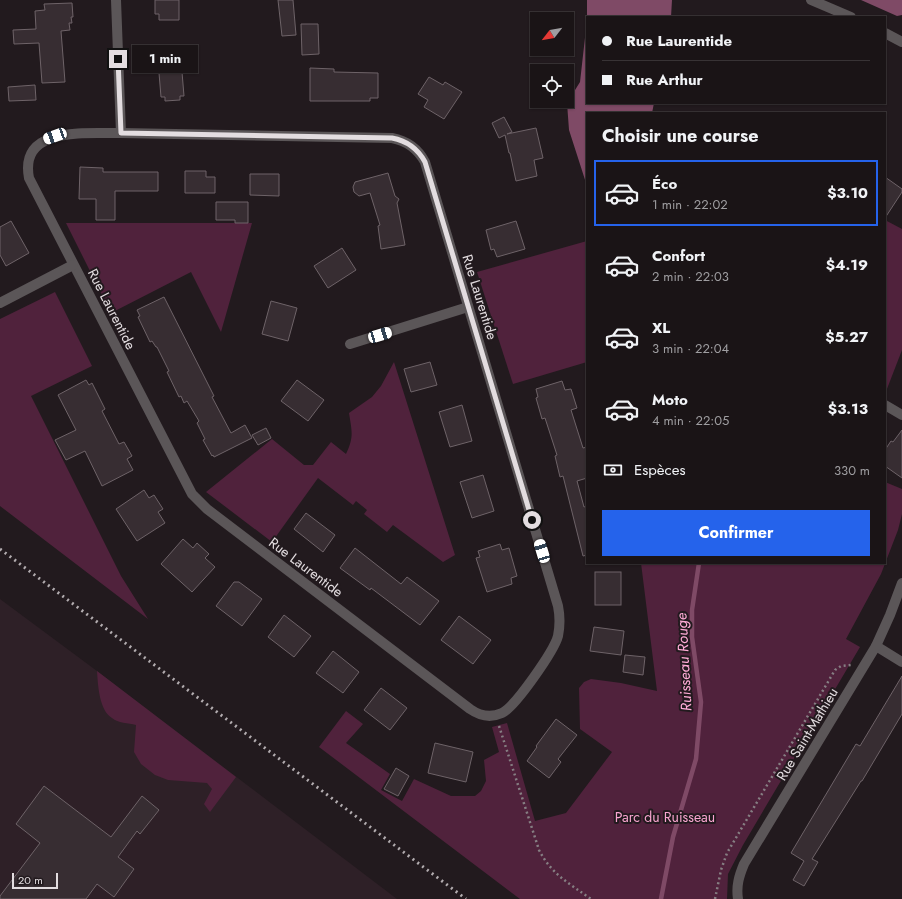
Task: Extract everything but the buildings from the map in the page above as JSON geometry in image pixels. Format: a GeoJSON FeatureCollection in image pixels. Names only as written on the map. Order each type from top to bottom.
{"type":"FeatureCollection","features":[{"type":"Feature","properties":{"kind":"street"},"geometry":{"type":"LineString","coordinates":[[116,0],[121,133]]}},
{"type":"Feature","properties":{"kind":"street"},"geometry":{"type":"LineString","coordinates":[[811,0],[849,16]]}},
{"type":"Feature","properties":{"kind":"street"},"geometry":{"type":"LineString","coordinates":[[886,34],[902,42]]}},
{"type":"Feature","properties":{"kind":"street","name":"Rue Laurentide"},"geometry":{"type":"LineString","coordinates":[[121,133],[392,138],[406,142],[417,150],[425,162],[560,615],[558,635],[551,653],[510,707],[501,713],[496,715],[482,715],[470,709],[207,509],[196,500],[188,488],[29,178],[28,163],[30,156],[40,143],[55,136],[121,133]]}},
{"type":"Feature","properties":{"kind":"street"},"geometry":{"type":"LineString","coordinates":[[0,303],[74,265]]}},
{"type":"Feature","properties":{"kind":"street"},"geometry":{"type":"LineString","coordinates":[[350,344],[468,307]]}},
{"type":"Feature","properties":{"kind":"street"},"geometry":{"type":"LineString","coordinates":[[886,406],[902,415]]}},
{"type":"Feature","properties":{"kind":"street","name":"Rue Saint-Mathieu"},"geometry":{"type":"LineString","coordinates":[[738,899],[737,886],[739,875],[744,864],[876,646],[902,583]]}},
{"type":"Feature","properties":{"kind":"street"},"geometry":{"type":"LineString","coordinates":[[876,646],[902,662]]}},
{"type":"Feature","properties":{"kind":"path"},"geometry":{"type":"LineString","coordinates":[[715,899],[721,870],[727,853],[831,676],[835,670],[841,666],[849,664],[863,668]]}},
{"type":"Feature","properties":{"kind":"path"},"geometry":{"type":"LineString","coordinates":[[496,715],[543,859],[553,872],[591,899]]}},
{"type":"Feature","properties":{"kind":"shaded area"},"geometry":{"type":"Polygon","coordinates":[[[587,0],[672,0],[671,16],[587,16],[587,0]]]}},
{"type":"Feature","properties":{"kind":"shaded area"},"geometry":{"type":"Polygon","coordinates":[[[861,0],[902,0],[902,15],[897,16],[861,0]]]}},
{"type":"Feature","properties":{"kind":"shaded area"},"geometry":{"type":"Polygon","coordinates":[[[586,29],[586,104],[654,104],[652,112],[586,112],[586,183],[569,130],[567,108],[574,108],[574,92],[580,82],[586,29]]]}},
{"type":"Feature","properties":{"kind":"shaded area"},"geometry":{"type":"Polygon","coordinates":[[[0,599],[97,671],[397,899],[0,899],[0,599]]]}},
{"type":"Feature","properties":{"kind":"green space"},"geometry":{"type":"Polygon","coordinates":[[[886,221],[902,229],[902,350],[886,391],[886,221]]]}},
{"type":"Feature","properties":{"kind":"green space"},"geometry":{"type":"Polygon","coordinates":[[[66,223],[252,223],[221,332],[191,272],[111,313],[66,223]]]}},
{"type":"Feature","properties":{"kind":"green space"},"geometry":{"type":"Polygon","coordinates":[[[586,241],[586,362],[513,384],[477,272],[586,241]]]}},
{"type":"Feature","properties":{"kind":"green space"},"geometry":{"type":"Polygon","coordinates":[[[55,292],[92,366],[31,396],[121,576],[148,619],[0,506],[0,319],[55,292]]]}},
{"type":"Feature","properties":{"kind":"green space"},"geometry":{"type":"Polygon","coordinates":[[[394,362],[455,555],[443,562],[393,525],[387,532],[364,514],[367,510],[356,501],[353,505],[318,478],[272,542],[206,492],[272,439],[304,465],[313,465],[331,442],[346,454],[352,434],[349,413],[372,397],[381,386],[394,362]]]}},
{"type":"Feature","properties":{"kind":"green space","name":"Parc du Ruisseau"},"geometry":{"type":"Polygon","coordinates":[[[886,482],[902,489],[902,514],[898,530],[886,561],[886,482]]]}},
{"type":"Feature","properties":{"kind":"green space","name":"Parc du Ruisseau"},"geometry":{"type":"Polygon","coordinates":[[[641,564],[885,564],[846,639],[860,647],[743,845],[728,874],[727,899],[520,899],[319,747],[346,711],[363,724],[346,743],[390,774],[381,790],[402,801],[414,779],[451,796],[475,796],[481,791],[486,781],[484,760],[499,752],[492,727],[507,723],[535,821],[566,813],[612,752],[580,729],[579,688],[584,682],[591,679],[621,683],[657,691],[641,564]]]}},
{"type":"Feature","properties":{"kind":"green space"},"geometry":{"type":"Polygon","coordinates":[[[97,671],[236,777],[210,812],[204,804],[212,789],[207,783],[168,780],[155,775],[141,764],[134,752],[136,725],[117,721],[104,709],[100,697],[97,671]]]}},
{"type":"Feature","properties":{"kind":"waterway","name":"Ruisseau Rouge"},"geometry":{"type":"LineString","coordinates":[[661,899],[673,837],[696,759],[701,702],[692,637],[692,610],[699,564]]}},
{"type":"Feature","properties":{"kind":"railway"},"geometry":{"type":"LineString","coordinates":[[0,549],[466,899]]}},
{"type":"Feature","properties":{"kind":"route"},"geometry":{"type":"LineString","coordinates":[[118,59],[121,133],[392,138],[400,139],[417,150],[425,162],[532,520]]}}]}
